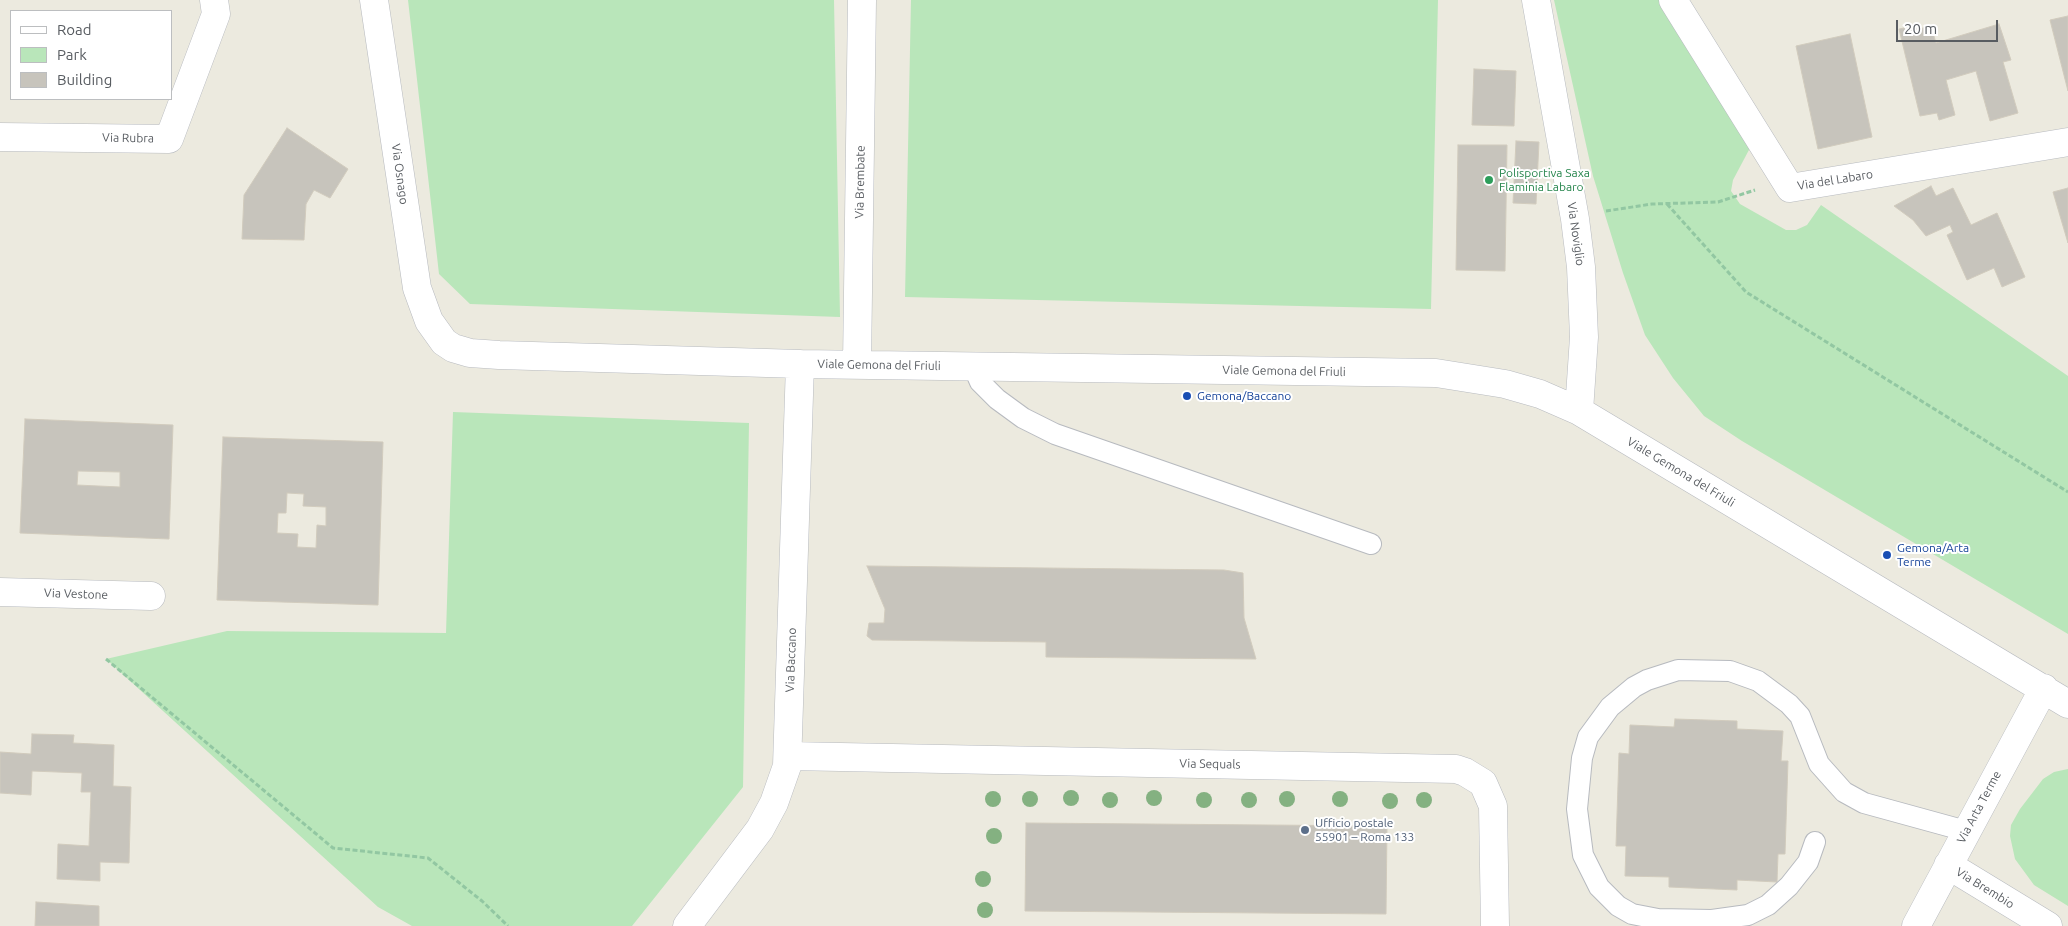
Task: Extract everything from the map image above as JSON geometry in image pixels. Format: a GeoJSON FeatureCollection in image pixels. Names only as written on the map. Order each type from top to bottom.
{"type":"FeatureCollection","features":[{"type":"Feature","properties":{"kind":"street","name":"Via Rubra"},"geometry":{"type":"LineString","coordinates":[[0,137],[169,139],[216,14],[214,0]]}},
{"type":"Feature","properties":{"kind":"street","name":"Via Osnago"},"geometry":{"type":"LineString","coordinates":[[374,0],[417,288],[429,321],[444,342]]}},
{"type":"Feature","properties":{"kind":"street","name":"Via Brembate"},"geometry":{"type":"LineString","coordinates":[[857,365],[862,0]]}},
{"type":"Feature","properties":{"kind":"street","name":"Via Noviglio"},"geometry":{"type":"LineString","coordinates":[[1536,0],[1575,219],[1584,315],[1579,411]]}},
{"type":"Feature","properties":{"kind":"street","name":"Via del Labaro"},"geometry":{"type":"LineString","coordinates":[[1673,0],[1790,188],[2068,142]]}},
{"type":"Feature","properties":{"kind":"street","name":"Viale Gemona del Friuli"},"geometry":{"type":"LineString","coordinates":[[444,342],[460,351],[475,353],[800,364],[1436,373],[1480,379],[1523,389],[1579,411],[2068,704]]}},
{"type":"Feature","properties":{"kind":"street","name":"Via Baccano"},"geometry":{"type":"LineString","coordinates":[[687,926],[760,829],[780,789],[789,756],[800,364]]}},
{"type":"Feature","properties":{"kind":"street","name":"Via Vestone"},"geometry":{"type":"LineString","coordinates":[[0,592],[151,596]]}},
{"type":"Feature","properties":{"kind":"street","name":"Viale Gemona del Friuli"},"geometry":{"type":"LineString","coordinates":[[2044,688],[2068,700]]}},
{"type":"Feature","properties":{"kind":"street","name":"Via Arta Terme"},"geometry":{"type":"LineString","coordinates":[[1916,926],[2044,688]]}},
{"type":"Feature","properties":{"kind":"street","name":"Via Sequals"},"geometry":{"type":"LineString","coordinates":[[789,756],[1456,769],[1483,783],[1493,806],[1495,926]]}},
{"type":"Feature","properties":{"kind":"street","name":"Via Brembio"},"geometry":{"type":"LineString","coordinates":[[1948,865],[2048,926]]}},
{"type":"Feature","properties":{"kind":"lane"},"geometry":{"type":"LineString","coordinates":[[973,366],[980,382],[997,399],[1023,418],[1055,434],[1371,544]]}},
{"type":"Feature","properties":{"kind":"lane"},"geometry":{"type":"LineString","coordinates":[[1815,842],[1808,862],[1789,886],[1768,905],[1748,915],[1725,920],[1673,920],[1632,914],[1618,906],[1599,887],[1583,855],[1577,810],[1580,771],[1588,737],[1610,707],[1627,692],[1647,680],[1678,670],[1730,671],[1758,681],[1789,704],[1800,716],[1819,764],[1844,792],[1864,803],[1966,831]]}},
{"type":"Feature","properties":{"kind":"path"},"geometry":{"type":"LineString","coordinates":[[1575,219],[1612,210],[1667,204],[1718,202],[1754,190],[1790,188]]}},
{"type":"Feature","properties":{"kind":"path"},"geometry":{"type":"LineString","coordinates":[[1667,204],[1746,292],[2068,492]]}},
{"type":"Feature","properties":{"kind":"path"},"geometry":{"type":"LineString","coordinates":[[106,659],[333,848],[428,858],[482,901],[508,926]]}},
{"type":"Feature","properties":{"kind":"green space"},"geometry":{"type":"Polygon","coordinates":[[[408,0],[834,0],[840,317],[470,304],[439,274],[408,0]]]}},
{"type":"Feature","properties":{"kind":"green space"},"geometry":{"type":"Polygon","coordinates":[[[911,0],[1438,0],[1431,309],[905,297],[911,0]]]}},
{"type":"Feature","properties":{"kind":"green space"},"geometry":{"type":"Polygon","coordinates":[[[1554,0],[1659,0],[1737,119],[1750,148],[1733,180],[1731,191],[1740,204],[1786,230],[1796,230],[1807,225],[1821,205],[2068,376],[2068,634],[1742,441],[1704,416],[1673,378],[1645,335],[1623,273],[1593,176],[1554,0]]]}},
{"type":"Feature","properties":{"kind":"green space"},"geometry":{"type":"Polygon","coordinates":[[[453,412],[749,423],[743,787],[632,926],[412,926],[378,907],[106,659],[227,631],[446,633],[453,412]]]}},
{"type":"Feature","properties":{"kind":"green space"},"geometry":{"type":"Polygon","coordinates":[[[2068,769],[2068,906],[2034,885],[2015,859],[2010,836],[2011,825],[2020,809],[2043,779],[2054,772],[2068,769]]]}},
{"type":"Feature","properties":{"kind":"building"},"geometry":{"type":"Polygon","coordinates":[[[2068,16],[2068,91],[2050,20],[2068,16]]]}},
{"type":"Feature","properties":{"kind":"building"},"geometry":{"type":"Polygon","coordinates":[[[1999,24],[2011,60],[2003,62],[2018,113],[1990,121],[1976,71],[1946,80],[1955,115],[1939,120],[1937,113],[1920,116],[1899,29],[1918,25],[1919,29],[1931,26],[1936,43],[1999,24]]]}},
{"type":"Feature","properties":{"kind":"building"},"geometry":{"type":"Polygon","coordinates":[[[1850,34],[1872,137],[1818,149],[1796,46],[1850,34]]]}},
{"type":"Feature","properties":{"kind":"building"},"geometry":{"type":"Polygon","coordinates":[[[1474,69],[1516,71],[1514,126],[1472,125],[1474,69]]]}},
{"type":"Feature","properties":{"kind":"building"},"geometry":{"type":"Polygon","coordinates":[[[287,128],[348,169],[330,198],[314,190],[306,204],[304,240],[242,239],[244,195],[287,128]]]}},
{"type":"Feature","properties":{"kind":"building"},"geometry":{"type":"Polygon","coordinates":[[[1516,141],[1539,142],[1536,204],[1513,203],[1516,141]]]}},
{"type":"Feature","properties":{"kind":"building"},"geometry":{"type":"Polygon","coordinates":[[[1458,145],[1507,145],[1505,271],[1456,270],[1458,145]]]}},
{"type":"Feature","properties":{"kind":"building"},"geometry":{"type":"Polygon","coordinates":[[[1931,186],[1936,196],[1953,188],[1971,225],[1997,213],[2025,277],[2002,287],[1994,268],[1967,280],[1947,235],[1953,232],[1950,225],[1926,236],[1913,220],[1894,206],[1931,186]]]}},
{"type":"Feature","properties":{"kind":"building"},"geometry":{"type":"Polygon","coordinates":[[[2068,188],[2068,243],[2053,192],[2068,188]]]}},
{"type":"Feature","properties":{"kind":"building"},"geometry":{"type":"Polygon","coordinates":[[[25,419],[173,425],[169,539],[20,533],[25,419]],[[78,471],[77,485],[120,487],[120,472],[78,471]]]}},
{"type":"Feature","properties":{"kind":"building"},"geometry":{"type":"Polygon","coordinates":[[[223,437],[383,442],[378,605],[217,600],[223,437]],[[287,493],[286,513],[278,513],[277,533],[298,534],[297,547],[316,548],[317,525],[326,526],[326,507],[303,506],[304,494],[287,493]]]}},
{"type":"Feature","properties":{"kind":"building"},"geometry":{"type":"Polygon","coordinates":[[[867,566],[1224,570],[1243,573],[1244,618],[1256,659],[1046,657],[1046,642],[872,640],[867,636],[869,623],[884,623],[885,609],[867,566]]]}},
{"type":"Feature","properties":{"kind":"building"},"geometry":{"type":"Polygon","coordinates":[[[1675,719],[1737,721],[1737,729],[1783,731],[1781,761],[1788,761],[1785,854],[1778,854],[1777,882],[1737,880],[1737,890],[1669,887],[1669,877],[1625,876],[1626,846],[1616,846],[1619,753],[1629,754],[1630,725],[1674,727],[1675,719]]]}},
{"type":"Feature","properties":{"kind":"building"},"geometry":{"type":"Polygon","coordinates":[[[32,734],[74,735],[73,743],[114,745],[113,786],[131,787],[129,863],[100,862],[100,881],[57,879],[58,844],[89,846],[91,792],[81,792],[82,773],[32,771],[31,795],[0,793],[0,752],[31,754],[32,734]]]}},
{"type":"Feature","properties":{"kind":"building"},"geometry":{"type":"Polygon","coordinates":[[[1026,823],[1387,826],[1386,914],[1025,911],[1026,823]]]}},
{"type":"Feature","properties":{"kind":"building"},"geometry":{"type":"Polygon","coordinates":[[[36,902],[99,906],[99,926],[35,926],[36,902]]]}},
{"type":"Feature","properties":{"kind":"place","name":"Polisportiva Saxa Flaminia Labaro"},"geometry":{"type":"Point","coordinates":[1489,180]}},
{"type":"Feature","properties":{"kind":"place","name":"Gemona/Baccano"},"geometry":{"type":"Point","coordinates":[1187,396]}},
{"type":"Feature","properties":{"kind":"place","name":"Gemona/Arta Terme"},"geometry":{"type":"Point","coordinates":[1887,555]}},
{"type":"Feature","properties":{"kind":"place","name":"Ufficio postale 55901 – Roma 133"},"geometry":{"type":"Point","coordinates":[1305,830]}}]}
